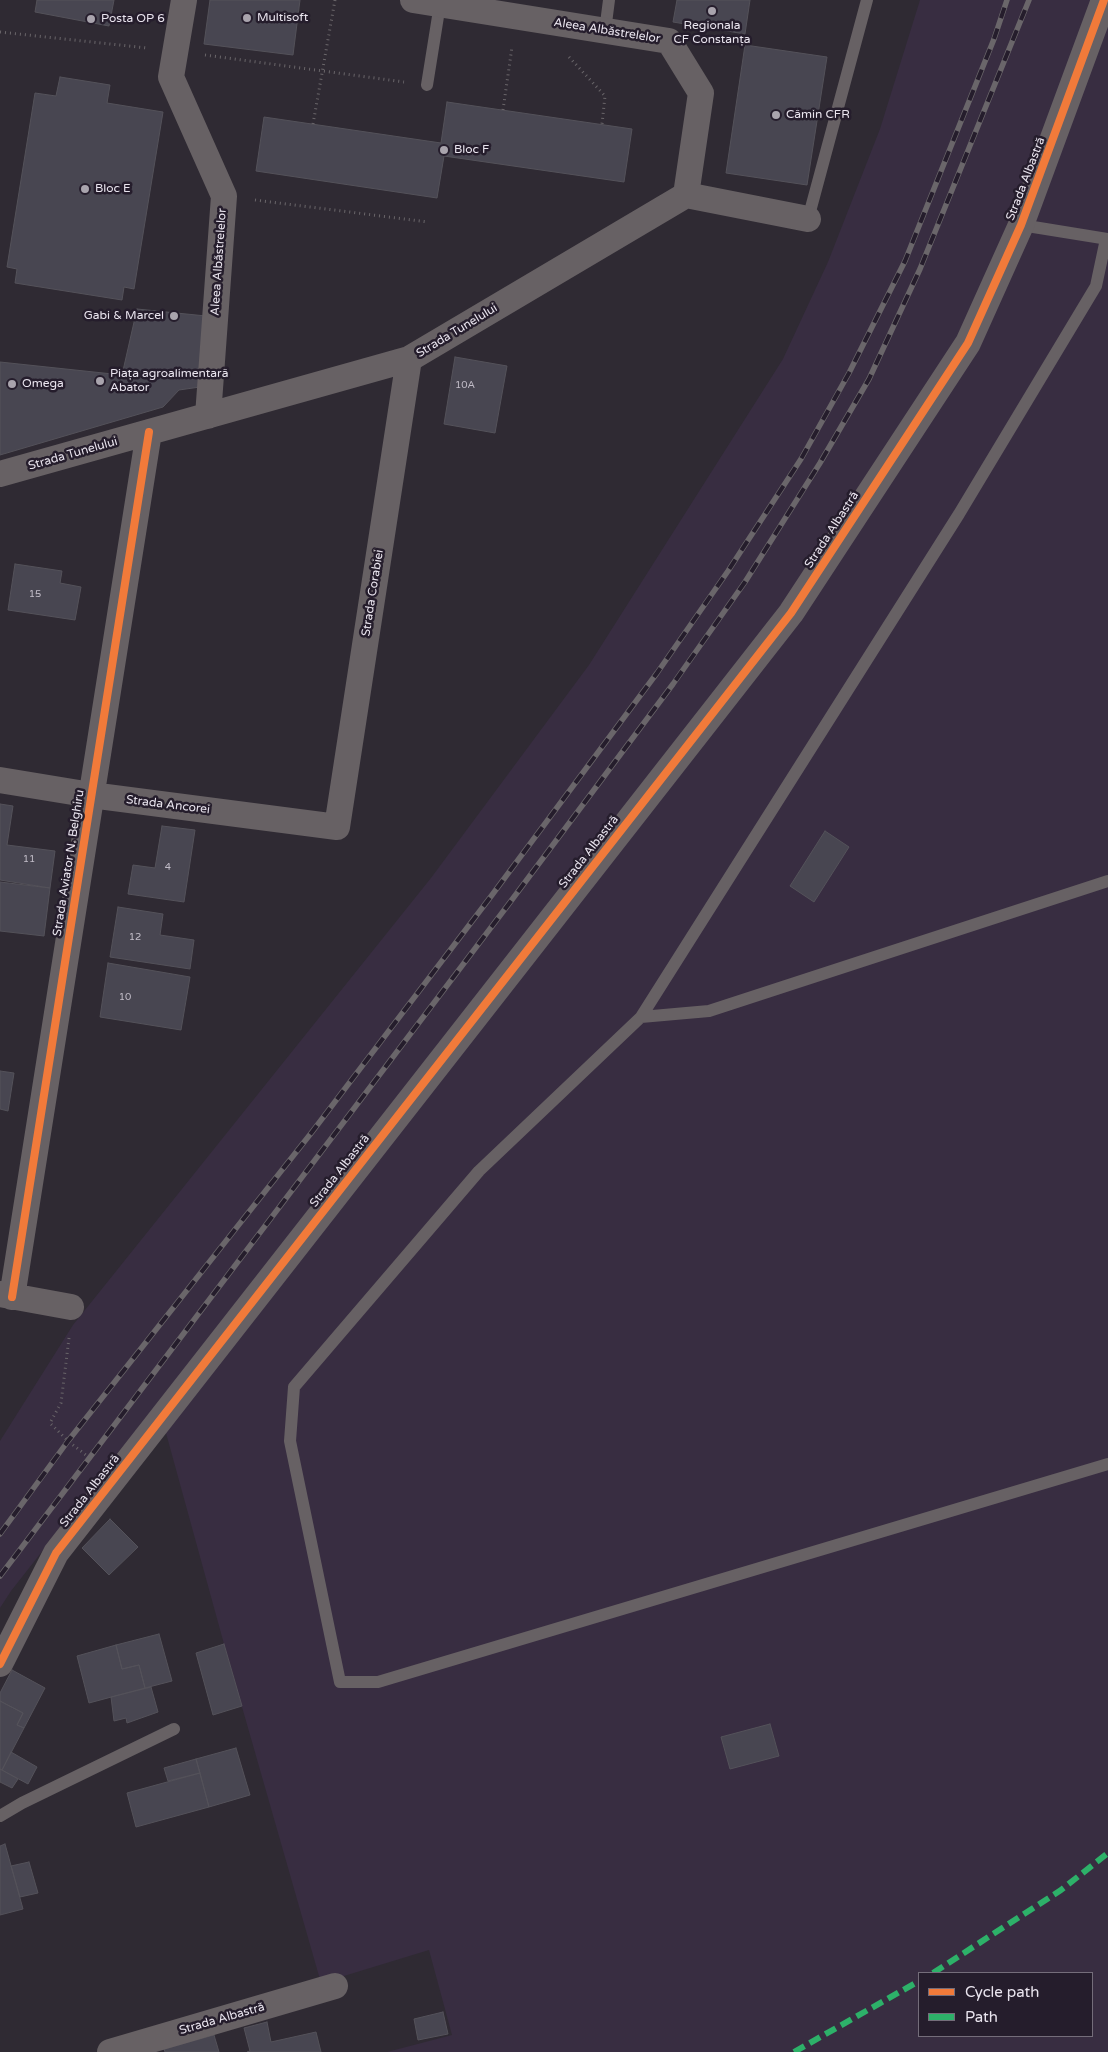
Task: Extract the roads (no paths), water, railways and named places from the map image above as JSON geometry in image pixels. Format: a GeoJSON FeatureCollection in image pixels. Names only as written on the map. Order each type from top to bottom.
{"type":"FeatureCollection","features":[{"type":"Feature","properties":{"kind":"street","name":"Aleea Albăstrelelor"},"geometry":{"type":"LineString","coordinates":[[184,0],[171,78],[224,196],[208,416]]}},
{"type":"Feature","properties":{"kind":"street","name":"Aleea Albăstrelelor"},"geometry":{"type":"LineString","coordinates":[[413,0],[669,41],[701,93],[686,195]]}},
{"type":"Feature","properties":{"kind":"street","name":"Strada Albastră"},"geometry":{"type":"LineString","coordinates":[[0,1664],[56,1553],[791,613],[968,344],[1020,226],[1104,0]]}},
{"type":"Feature","properties":{"kind":"street"},"geometry":{"type":"LineString","coordinates":[[686,195],[808,219]]}},
{"type":"Feature","properties":{"kind":"street","name":"Strada Tunelului"},"geometry":{"type":"LineString","coordinates":[[0,474],[409,359],[686,195]]}},
{"type":"Feature","properties":{"kind":"street","name":"Strada Corabiei"},"geometry":{"type":"LineString","coordinates":[[337,826],[409,359]]}},
{"type":"Feature","properties":{"kind":"street","name":"Strada Aviator N. Belghiru"},"geometry":{"type":"LineString","coordinates":[[6,1295],[91,794],[149,432]]}},
{"type":"Feature","properties":{"kind":"street","name":"Strada Ancorei"},"geometry":{"type":"LineString","coordinates":[[0,780],[91,794],[337,826]]}},
{"type":"Feature","properties":{"kind":"street"},"geometry":{"type":"LineString","coordinates":[[6,1295],[71,1307]]}},
{"type":"Feature","properties":{"kind":"street","name":"Strada Albastră"},"geometry":{"type":"LineString","coordinates":[[110,2052],[335,1986]]}},
{"type":"Feature","properties":{"kind":"lane"},"geometry":{"type":"LineString","coordinates":[[605,31],[609,0]]}},
{"type":"Feature","properties":{"kind":"lane"},"geometry":{"type":"LineString","coordinates":[[808,219],[867,0]]}},
{"type":"Feature","properties":{"kind":"lane"},"geometry":{"type":"LineString","coordinates":[[427,85],[440,4]]}},
{"type":"Feature","properties":{"kind":"lane"},"geometry":{"type":"LineString","coordinates":[[1020,226],[1107,239],[1096,286],[1086,303],[959,514],[641,1017],[479,1171],[294,1387],[290,1441],[340,1682],[378,1682],[1108,1463]]}},
{"type":"Feature","properties":{"kind":"lane"},"geometry":{"type":"LineString","coordinates":[[641,1017],[709,1011],[1108,881]]}},
{"type":"Feature","properties":{"kind":"lane"},"geometry":{"type":"LineString","coordinates":[[0,1816],[22,1803],[174,1729]]}},
{"type":"Feature","properties":{"kind":"railway"},"geometry":{"type":"LineString","coordinates":[[0,1534],[68,1441],[312,1132],[492,895],[657,673],[728,571],[801,459],[849,373],[905,261],[994,39],[1007,0]]}},
{"type":"Feature","properties":{"kind":"railway"},"geometry":{"type":"LineString","coordinates":[[0,1576],[508,905],[673,684],[745,582],[820,463],[869,379],[920,269],[1029,0]]}},
{"type":"Feature","properties":{"kind":"place","name":"Regionala CF Constanța"},"geometry":{"type":"Point","coordinates":[712,11]}},
{"type":"Feature","properties":{"kind":"place","name":"Multisoft"},"geometry":{"type":"Point","coordinates":[247,18]}},
{"type":"Feature","properties":{"kind":"place","name":"Posta OP 6"},"geometry":{"type":"Point","coordinates":[91,19]}},
{"type":"Feature","properties":{"kind":"place","name":"Cămin CFR"},"geometry":{"type":"Point","coordinates":[776,115]}},
{"type":"Feature","properties":{"kind":"place","name":"Bloc F"},"geometry":{"type":"Point","coordinates":[444,150]}},
{"type":"Feature","properties":{"kind":"place","name":"Bloc E"},"geometry":{"type":"Point","coordinates":[85,189]}},
{"type":"Feature","properties":{"kind":"place","name":"Gabi & Marcel"},"geometry":{"type":"Point","coordinates":[174,316]}},
{"type":"Feature","properties":{"kind":"place","name":"Piața agroalimentară Abator"},"geometry":{"type":"Point","coordinates":[100,381]}},
{"type":"Feature","properties":{"kind":"place","name":"Omega"},"geometry":{"type":"Point","coordinates":[12,384]}}]}
